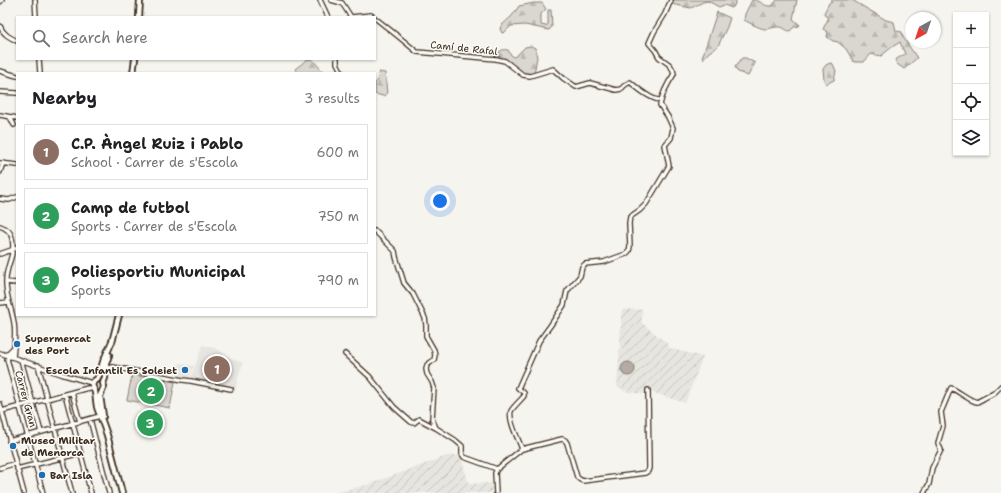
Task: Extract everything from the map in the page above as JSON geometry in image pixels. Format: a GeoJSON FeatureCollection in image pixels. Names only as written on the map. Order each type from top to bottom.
{"type":"FeatureCollection","features":[{"type":"Feature","properties":{"kind":"main road"},"geometry":{"type":"LineString","coordinates":[[139,16],[140,0]]}},
{"type":"Feature","properties":{"kind":"main road"},"geometry":{"type":"LineString","coordinates":[[133,72],[135,60]]}},
{"type":"Feature","properties":{"kind":"main road"},"geometry":{"type":"LineString","coordinates":[[119,316],[106,364],[103,383],[104,386],[100,396],[107,435],[122,493]]}},
{"type":"Feature","properties":{"kind":"main road"},"geometry":{"type":"LineString","coordinates":[[107,435],[97,407],[92,385],[100,373],[113,339]]}},
{"type":"Feature","properties":{"kind":"main road"},"geometry":{"type":"LineString","coordinates":[[95,381],[100,380],[103,383]]}},
{"type":"Feature","properties":{"kind":"main road"},"geometry":{"type":"LineString","coordinates":[[94,391],[99,393],[101,392]]}},
{"type":"Feature","properties":{"kind":"street"},"geometry":{"type":"LineString","coordinates":[[35,0],[36,16]]}},
{"type":"Feature","properties":{"kind":"street"},"geometry":{"type":"LineString","coordinates":[[320,0],[328,16]]}},
{"type":"Feature","properties":{"kind":"street","name":"Camí de Rafal"},"geometry":{"type":"LineString","coordinates":[[331,0],[342,3],[350,16]]}},
{"type":"Feature","properties":{"kind":"street"},"geometry":{"type":"LineString","coordinates":[[522,449],[512,423],[511,413],[524,396],[524,393],[518,388],[518,386],[539,341],[564,305],[567,291],[580,276],[582,267],[585,264],[604,262],[626,254],[629,251],[630,217],[646,204],[669,166],[665,146],[671,138],[673,128],[660,104],[669,81],[674,74],[670,65],[659,57],[649,43],[671,0]]}},
{"type":"Feature","properties":{"kind":"street","name":"Camí de Rafal"},"geometry":{"type":"LineString","coordinates":[[361,16],[373,16]]}},
{"type":"Feature","properties":{"kind":"street","name":"Camí de Rafal"},"geometry":{"type":"LineString","coordinates":[[376,18],[416,52],[496,59],[505,61],[523,75],[530,76],[553,69],[562,78],[576,87],[590,83],[616,90],[621,89],[625,84],[630,82],[656,101],[661,100]]}},
{"type":"Feature","properties":{"kind":"street"},"geometry":{"type":"LineString","coordinates":[[0,26],[2,31],[10,38],[16,41]]}},
{"type":"Feature","properties":{"kind":"street"},"geometry":{"type":"LineString","coordinates":[[39,60],[40,72]]}},
{"type":"Feature","properties":{"kind":"street"},"geometry":{"type":"LineString","coordinates":[[337,60],[342,72]]}},
{"type":"Feature","properties":{"kind":"street"},"geometry":{"type":"LineString","coordinates":[[0,71],[16,76]]}},
{"type":"Feature","properties":{"kind":"street"},"geometry":{"type":"LineString","coordinates":[[0,92],[16,93]]}},
{"type":"Feature","properties":{"kind":"street"},"geometry":{"type":"LineString","coordinates":[[0,115],[16,118]]}},
{"type":"Feature","properties":{"kind":"street"},"geometry":{"type":"LineString","coordinates":[[10,117],[14,126]]}},
{"type":"Feature","properties":{"kind":"street"},"geometry":{"type":"LineString","coordinates":[[0,172],[1,163],[16,165]]}},
{"type":"Feature","properties":{"kind":"street"},"geometry":{"type":"LineString","coordinates":[[0,199],[9,200],[16,197]]}},
{"type":"Feature","properties":{"kind":"street"},"geometry":{"type":"LineString","coordinates":[[0,226],[5,228],[11,234],[15,249],[0,254]]}},
{"type":"Feature","properties":{"kind":"street"},"geometry":{"type":"LineString","coordinates":[[376,232],[395,252],[404,283],[413,294],[425,318],[426,336],[434,350],[435,355],[434,360],[427,365],[426,369],[434,388],[432,420],[436,428]]}},
{"type":"Feature","properties":{"kind":"street","name":"Carrer Gran"},"geometry":{"type":"LineString","coordinates":[[15,249],[7,270],[6,282],[14,324],[13,349],[7,359],[43,493]]}},
{"type":"Feature","properties":{"kind":"street"},"geometry":{"type":"LineString","coordinates":[[6,282],[16,283]]}},
{"type":"Feature","properties":{"kind":"street"},"geometry":{"type":"LineString","coordinates":[[0,303],[9,302]]}},
{"type":"Feature","properties":{"kind":"street"},"geometry":{"type":"LineString","coordinates":[[9,356],[13,349]]}},
{"type":"Feature","properties":{"kind":"street"},"geometry":{"type":"LineString","coordinates":[[0,353],[61,374],[95,381]]}},
{"type":"Feature","properties":{"kind":"street"},"geometry":{"type":"LineString","coordinates":[[345,354],[370,377],[394,407],[411,422],[414,423],[419,419],[436,428],[462,446],[462,454],[464,457],[497,469]]}},
{"type":"Feature","properties":{"kind":"street"},"geometry":{"type":"LineString","coordinates":[[21,360],[41,432]]}},
{"type":"Feature","properties":{"kind":"street"},"geometry":{"type":"LineString","coordinates":[[38,366],[72,493]]}},
{"type":"Feature","properties":{"kind":"street"},"geometry":{"type":"LineString","coordinates":[[105,372],[108,368],[113,367],[231,389]]}},
{"type":"Feature","properties":{"kind":"street"},"geometry":{"type":"LineString","coordinates":[[924,493],[929,484],[932,468],[941,450],[938,443],[943,426],[941,412],[951,388],[977,402],[994,393],[1001,386]]}},
{"type":"Feature","properties":{"kind":"street"},"geometry":{"type":"LineString","coordinates":[[2,411],[88,388],[94,391]]}},
{"type":"Feature","properties":{"kind":"street"},"geometry":{"type":"LineString","coordinates":[[496,493],[497,469],[522,449],[562,440],[565,440],[568,445],[577,477],[583,481],[645,473],[648,471],[648,390]]}},
{"type":"Feature","properties":{"kind":"street"},"geometry":{"type":"LineString","coordinates":[[72,392],[80,422]]}},
{"type":"Feature","properties":{"kind":"street"},"geometry":{"type":"LineString","coordinates":[[65,394],[92,493]]}},
{"type":"Feature","properties":{"kind":"street"},"geometry":{"type":"LineString","coordinates":[[0,404],[24,493]]}},
{"type":"Feature","properties":{"kind":"street"},"geometry":{"type":"LineString","coordinates":[[10,441],[100,416]]}},
{"type":"Feature","properties":{"kind":"street"},"geometry":{"type":"LineString","coordinates":[[90,419],[109,493]]}},
{"type":"Feature","properties":{"kind":"street"},"geometry":{"type":"LineString","coordinates":[[17,469],[81,453]]}},
{"type":"Feature","properties":{"kind":"street"},"geometry":{"type":"LineString","coordinates":[[0,468],[16,463]]}},
{"type":"Feature","properties":{"kind":"shaded area"},"geometry":{"type":"Polygon","coordinates":[[[642,309],[642,323],[669,345],[669,348],[703,357],[685,403],[645,390],[645,394],[623,391],[623,389],[617,387],[622,310],[642,309]]]}},
{"type":"Feature","properties":{"kind":"shaded area"},"geometry":{"type":"Polygon","coordinates":[[[203,345],[217,349],[228,357],[243,363],[235,392],[228,393],[225,391],[188,384],[203,345]]]}},
{"type":"Feature","properties":{"kind":"shaded area"},"geometry":{"type":"Polygon","coordinates":[[[625,362],[631,362],[635,366],[635,372],[631,376],[625,376],[621,372],[621,366],[625,362]]]}},
{"type":"Feature","properties":{"kind":"shaded area","name":"Escola Infantil Es Soleiet"},"geometry":{"type":"Polygon","coordinates":[[[179,363],[194,366],[188,380],[177,378],[179,363]]]}},
{"type":"Feature","properties":{"kind":"shaded area"},"geometry":{"type":"Polygon","coordinates":[[[460,455],[469,484],[490,483],[493,493],[334,493],[367,485],[447,456],[460,455]]]}},
{"type":"Feature","properties":{"kind":"green space"},"geometry":{"type":"Polygon","coordinates":[[[673,0],[736,0],[732,8],[724,5],[719,7],[708,1],[691,8],[671,4],[673,0]]]}},
{"type":"Feature","properties":{"kind":"green space"},"geometry":{"type":"Polygon","coordinates":[[[752,0],[758,1],[764,5],[772,6],[777,0],[797,0],[793,19],[800,25],[794,27],[790,31],[787,31],[782,27],[765,29],[751,24],[744,20],[745,14],[752,0]]]}},
{"type":"Feature","properties":{"kind":"green space"},"geometry":{"type":"Polygon","coordinates":[[[831,0],[852,0],[886,20],[894,22],[896,31],[902,32],[905,40],[905,48],[910,48],[917,58],[904,69],[897,64],[895,60],[905,54],[900,42],[881,56],[871,54],[864,62],[854,62],[846,49],[838,42],[827,37],[828,32],[823,29],[828,19],[824,13],[829,3],[832,1],[831,0]]]}},
{"type":"Feature","properties":{"kind":"green space"},"geometry":{"type":"Polygon","coordinates":[[[542,3],[546,9],[541,14],[541,25],[546,26],[548,24],[548,10],[551,10],[552,27],[549,30],[525,25],[511,26],[502,33],[500,29],[501,26],[512,16],[519,6],[542,3]]]}},
{"type":"Feature","properties":{"kind":"green space"},"geometry":{"type":"Polygon","coordinates":[[[717,12],[730,18],[718,46],[708,53],[703,59],[702,58],[717,12]]]}},
{"type":"Feature","properties":{"kind":"green space"},"geometry":{"type":"Polygon","coordinates":[[[531,46],[535,48],[537,57],[534,74],[523,74],[497,58],[497,54],[502,50],[508,50],[514,57],[525,47],[531,46]]]}},
{"type":"Feature","properties":{"kind":"green space"},"geometry":{"type":"Polygon","coordinates":[[[742,58],[746,58],[755,63],[748,76],[738,72],[735,67],[742,58]]]}},
{"type":"Feature","properties":{"kind":"green space"},"geometry":{"type":"Polygon","coordinates":[[[307,60],[313,60],[323,72],[296,72],[295,69],[307,60]]]}},
{"type":"Feature","properties":{"kind":"green space"},"geometry":{"type":"Polygon","coordinates":[[[830,63],[833,64],[836,71],[834,80],[826,84],[823,69],[830,63]]]}},
{"type":"Feature","properties":{"kind":"green space"},"geometry":{"type":"Polygon","coordinates":[[[379,72],[385,73],[387,94],[383,96],[376,94],[376,82],[379,77],[379,72]]]}},
{"type":"Feature","properties":{"kind":"green space"},"geometry":{"type":"Polygon","coordinates":[[[132,375],[175,382],[170,408],[127,400],[132,375]]]}},
{"type":"Feature","properties":{"kind":"place","name":"Supermercat des Port"},"geometry":{"type":"Point","coordinates":[17,344]}},
{"type":"Feature","properties":{"kind":"place","name":"C.P. Àngel Ruiz i Pablo"},"geometry":{"type":"Point","coordinates":[217,369]}},
{"type":"Feature","properties":{"kind":"place","name":"Escola Infantil Es Soleiet"},"geometry":{"type":"Point","coordinates":[185,370]}},
{"type":"Feature","properties":{"kind":"place","name":"Camp de futbol"},"geometry":{"type":"Point","coordinates":[151,391]}},
{"type":"Feature","properties":{"kind":"place","name":"Poliesportiu Municipal"},"geometry":{"type":"Point","coordinates":[150,423]}},
{"type":"Feature","properties":{"kind":"place","name":"Museo Militar de Menorca"},"geometry":{"type":"Point","coordinates":[13,446]}},
{"type":"Feature","properties":{"kind":"place","name":"Bar Isla"},"geometry":{"type":"Point","coordinates":[42,475]}}]}
